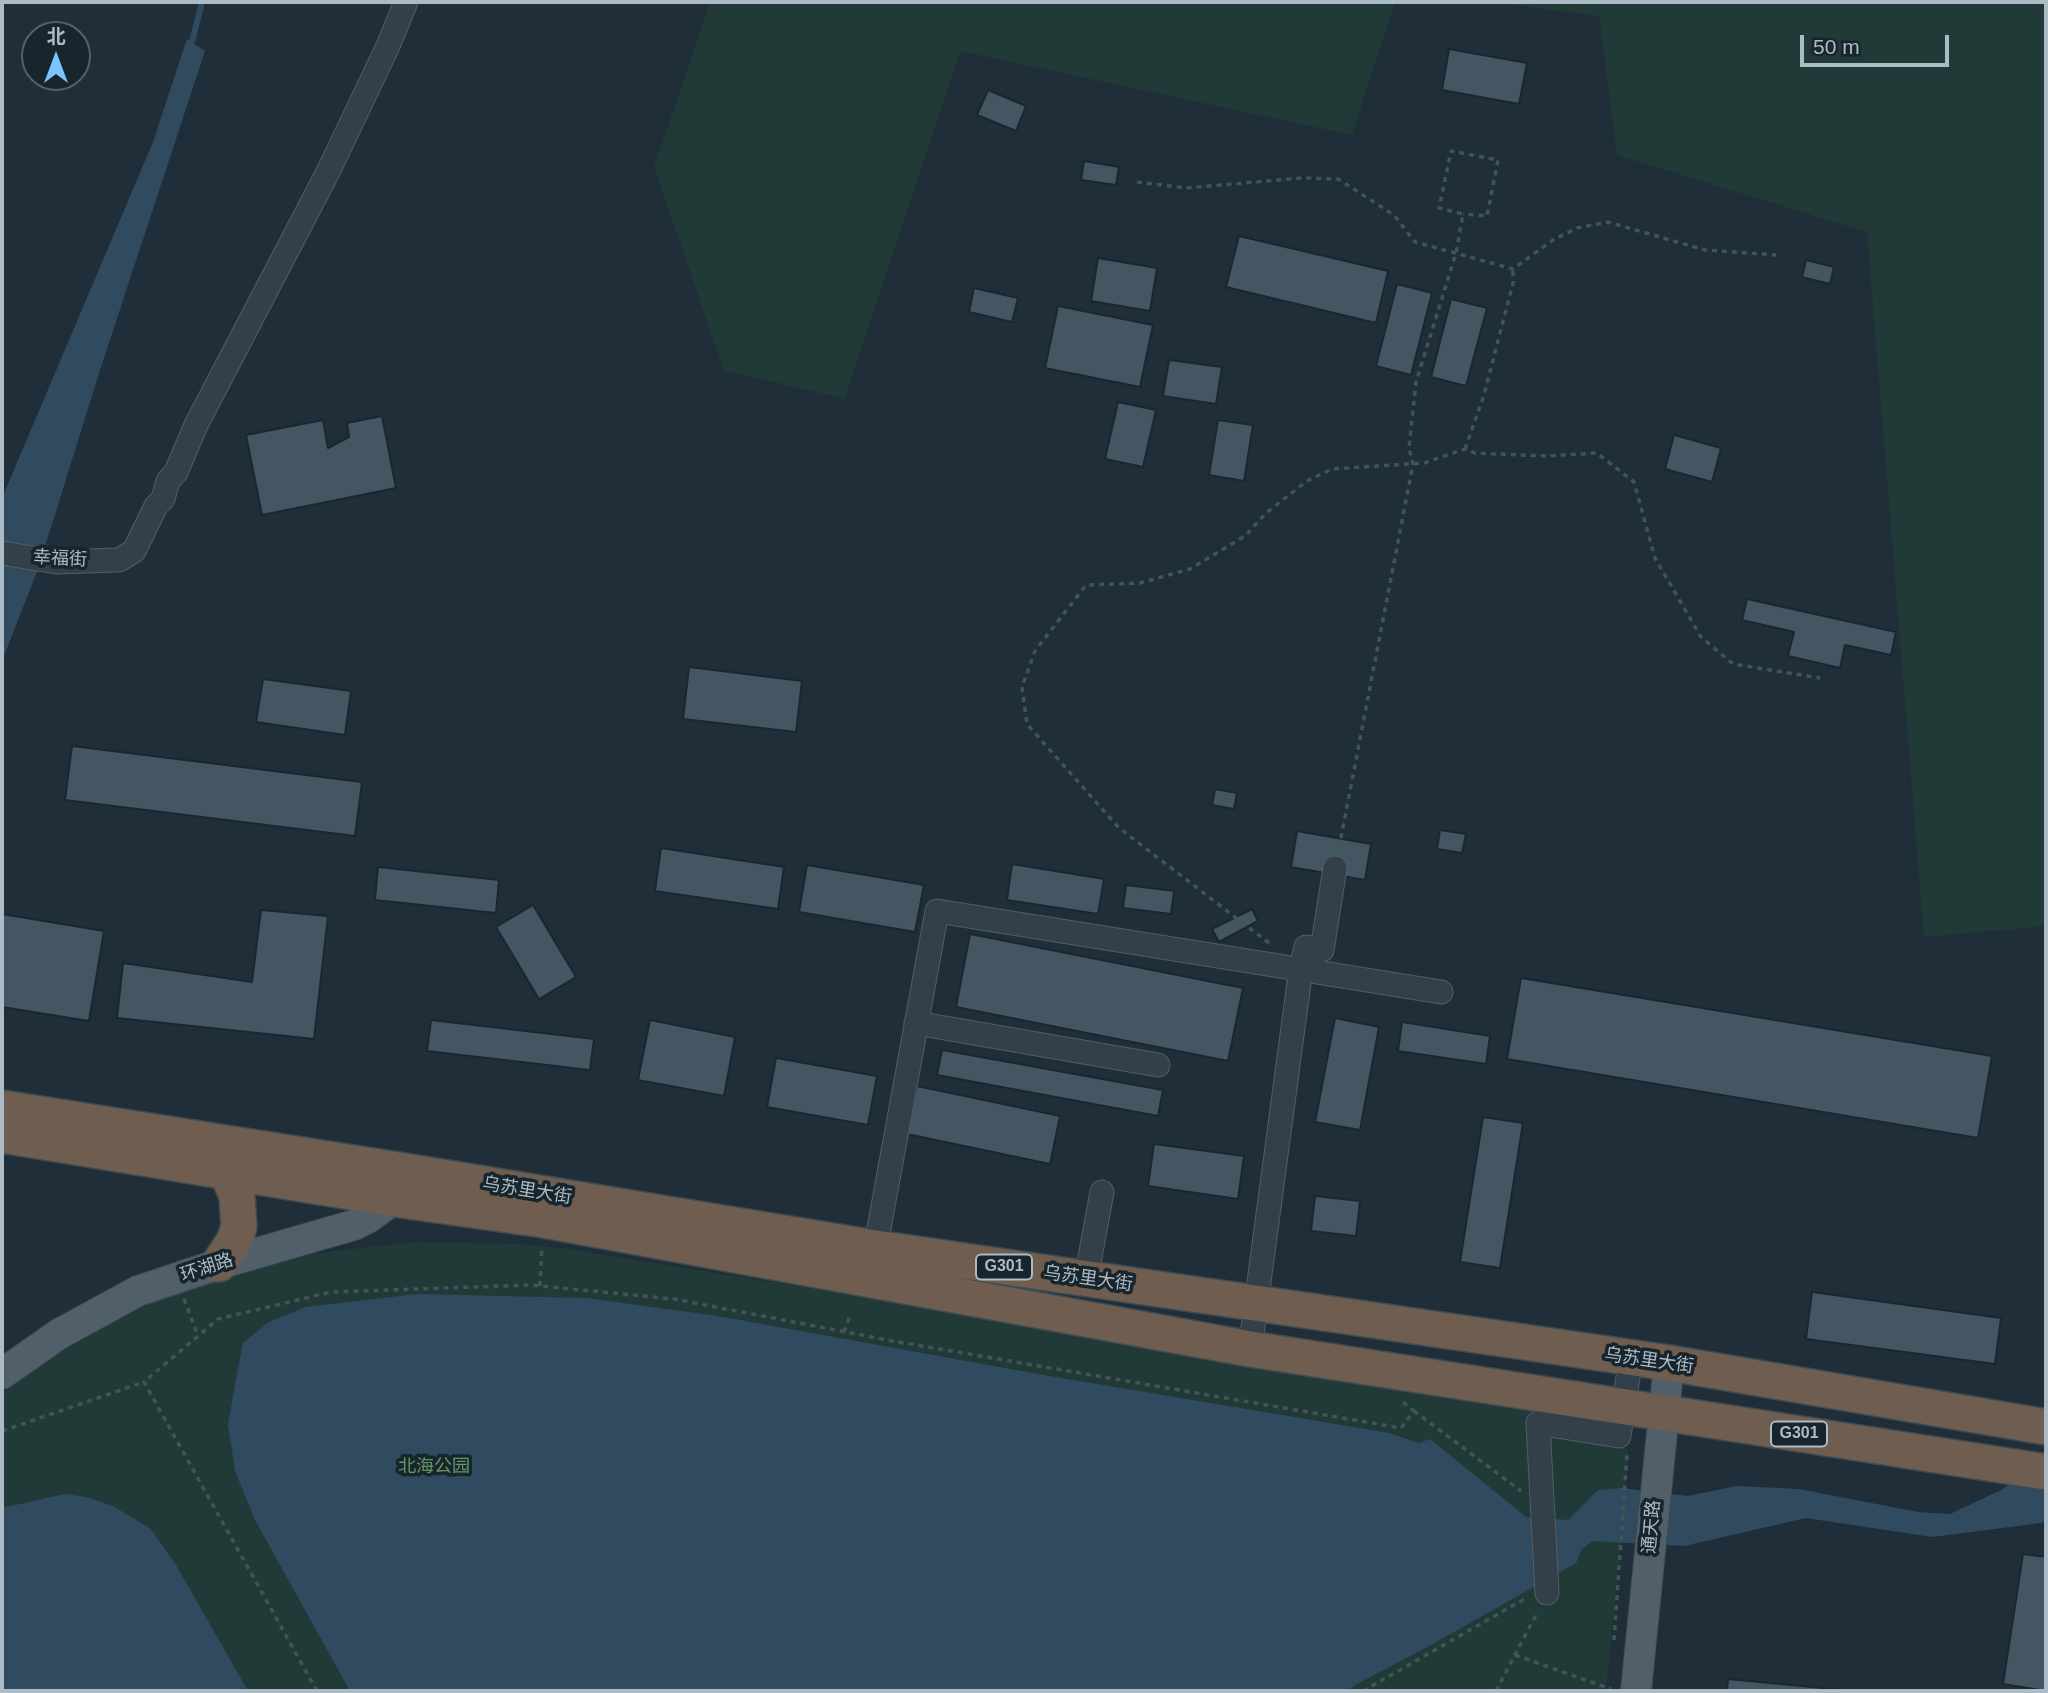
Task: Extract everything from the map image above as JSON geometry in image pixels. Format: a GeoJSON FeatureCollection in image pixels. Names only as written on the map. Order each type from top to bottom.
{"type":"FeatureCollection","features":[{"type":"Feature","properties":{"kind":"highway","name":"乌苏里大街"},"geometry":{"type":"LineString","coordinates":[[2,1108],[402,1186],[873,1263],[1250,1349],[2046,1472]]}},
{"type":"Feature","properties":{"kind":"highway","name":"乌苏里大街"},"geometry":{"type":"LineString","coordinates":[[2,1135],[227,1172],[402,1186],[544,1220],[873,1263],[1086,1279],[1669,1363],[2046,1427]]}},
{"type":"Feature","properties":{"kind":"highway"},"geometry":{"type":"LineString","coordinates":[[219,1264],[234,1241],[239,1227],[237,1195],[227,1172]]}},
{"type":"Feature","properties":{"kind":"main road","name":"环湖路"},"geometry":{"type":"LineString","coordinates":[[2,1374],[59,1334],[138,1291],[219,1264],[354,1225],[368,1218],[402,1186]]}},
{"type":"Feature","properties":{"kind":"main road","name":"通天路"},"geometry":{"type":"LineString","coordinates":[[1624,1684],[1648,1577],[1669,1363]]}},
{"type":"Feature","properties":{"kind":"street","name":"幸福街"},"geometry":{"type":"LineString","coordinates":[[2,553],[56,562],[119,560],[134,551],[156,506],[163,499],[168,481],[176,472],[196,425],[328,172],[406,2]]}},
{"type":"Feature","properties":{"kind":"street"},"geometry":{"type":"LineString","coordinates":[[1250,1349],[1301,968],[1306,947],[1322,950],[1335,868]]}},
{"type":"Feature","properties":{"kind":"street"},"geometry":{"type":"LineString","coordinates":[[873,1263],[937,911],[1441,992]]}},
{"type":"Feature","properties":{"kind":"street"},"geometry":{"type":"LineString","coordinates":[[916,1023],[1158,1065]]}},
{"type":"Feature","properties":{"kind":"street"},"geometry":{"type":"LineString","coordinates":[[1086,1279],[1102,1192]]}},
{"type":"Feature","properties":{"kind":"street"},"geometry":{"type":"LineString","coordinates":[[1547,1593],[1538,1423],[1619,1436],[1631,1358]]}},
{"type":"Feature","properties":{"kind":"path"},"geometry":{"type":"LineString","coordinates":[[1451,151],[1499,160],[1487,216],[1463,214],[1440,208],[1451,151]]}},
{"type":"Feature","properties":{"kind":"path"},"geometry":{"type":"LineString","coordinates":[[1137,182],[1186,188],[1303,178],[1338,179],[1394,215],[1415,242],[1513,269]]}},
{"type":"Feature","properties":{"kind":"path"},"geometry":{"type":"LineString","coordinates":[[1335,868],[1413,464],[1409,448],[1416,382],[1456,253],[1463,214]]}},
{"type":"Feature","properties":{"kind":"path"},"geometry":{"type":"LineString","coordinates":[[1513,269],[1553,240],[1577,228],[1608,222],[1705,250],[1776,255]]}},
{"type":"Feature","properties":{"kind":"path"},"geometry":{"type":"LineString","coordinates":[[1465,449],[1484,395],[1513,283],[1513,269]]}},
{"type":"Feature","properties":{"kind":"path"},"geometry":{"type":"LineString","coordinates":[[1270,944],[1119,828],[1027,724],[1022,687],[1035,651],[1086,585],[1140,583],[1190,569],[1245,536],[1266,513],[1307,481],[1332,470],[1424,463],[1465,449],[1475,453],[1546,456],[1597,453],[1634,482],[1655,558],[1701,637],[1733,664],[1820,678]]}},
{"type":"Feature","properties":{"kind":"path"},"geometry":{"type":"LineString","coordinates":[[540,1286],[544,1220]]}},
{"type":"Feature","properties":{"kind":"path"},"geometry":{"type":"LineString","coordinates":[[176,1278],[198,1336]]}},
{"type":"Feature","properties":{"kind":"path"},"geometry":{"type":"LineString","coordinates":[[2,1431],[144,1382],[218,1319],[331,1292],[540,1286],[674,1299],[844,1332],[1401,1428],[1414,1410]]}},
{"type":"Feature","properties":{"kind":"path"},"geometry":{"type":"LineString","coordinates":[[844,1332],[850,1313]]}},
{"type":"Feature","properties":{"kind":"path"},"geometry":{"type":"LineString","coordinates":[[144,1382],[317,1691]]}},
{"type":"Feature","properties":{"kind":"path"},"geometry":{"type":"LineString","coordinates":[[1397,1397],[1542,1507]]}},
{"type":"Feature","properties":{"kind":"path"},"geometry":{"type":"LineString","coordinates":[[1614,1649],[1628,1453]]}},
{"type":"Feature","properties":{"kind":"path"},"geometry":{"type":"LineString","coordinates":[[1496,1691],[1547,1593]]}},
{"type":"Feature","properties":{"kind":"path"},"geometry":{"type":"LineString","coordinates":[[1363,1691],[1526,1598],[1547,1593]]}},
{"type":"Feature","properties":{"kind":"path"},"geometry":{"type":"LineString","coordinates":[[1515,1655],[1611,1690],[1624,1684]]}},
{"type":"Feature","properties":{"kind":"green space"},"geometry":{"type":"Polygon","coordinates":[[[710,2],[1395,2],[1352,135],[960,51],[845,399],[724,370],[654,167],[710,2]]]}},
{"type":"Feature","properties":{"kind":"green space"},"geometry":{"type":"Polygon","coordinates":[[[1491,2],[2046,2],[2046,926],[1924,937],[1867,232],[1617,155],[1599,16],[1491,2]]]}},
{"type":"Feature","properties":{"kind":"green space","name":"北海公园"},"geometry":{"type":"Polygon","coordinates":[[[416,1242],[518,1244],[562,1248],[1580,1413],[1601,1419],[1614,1427],[1624,1439],[1628,1453],[1606,1691],[2,1691],[2,1393],[38,1365],[112,1322],[160,1299],[227,1275],[308,1254],[416,1242]]]}},
{"type":"Feature","properties":{"kind":"water"},"geometry":{"type":"Polygon","coordinates":[[[187,39],[205,51],[38,569],[2,661],[2,498],[153,142],[187,39]]]}},
{"type":"Feature","properties":{"kind":"water","name":"北海公园"},"geometry":{"type":"Polygon","coordinates":[[[417,1294],[586,1298],[718,1316],[1038,1374],[1389,1433],[1419,1443],[1430,1439],[1526,1517],[1568,1520],[1598,1490],[1622,1488],[1688,1496],[1737,1486],[1799,1489],[1918,1512],[1950,1514],[2001,1490],[2046,1459],[2046,1520],[2041,1523],[1932,1537],[1806,1518],[1684,1546],[1592,1541],[1582,1549],[1576,1563],[1347,1691],[350,1691],[255,1520],[235,1471],[228,1425],[243,1343],[269,1322],[306,1307],[417,1294]]]}},
{"type":"Feature","properties":{"kind":"water"},"geometry":{"type":"Polygon","coordinates":[[[65,1494],[86,1497],[113,1506],[151,1529],[176,1565],[248,1691],[2,1691],[2,1508],[65,1494]]]}},
{"type":"Feature","properties":{"kind":"building"},"geometry":{"type":"Polygon","coordinates":[[[1449,49],[1527,63],[1519,104],[1442,90],[1449,49]]]}},
{"type":"Feature","properties":{"kind":"building"},"geometry":{"type":"Polygon","coordinates":[[[988,90],[1026,106],[1016,131],[977,115],[988,90]]]}},
{"type":"Feature","properties":{"kind":"building"},"geometry":{"type":"Polygon","coordinates":[[[1084,161],[1119,167],[1116,185],[1081,180],[1084,161]]]}},
{"type":"Feature","properties":{"kind":"building"},"geometry":{"type":"Polygon","coordinates":[[[1239,236],[1388,271],[1376,323],[1226,287],[1239,236]]]}},
{"type":"Feature","properties":{"kind":"building"},"geometry":{"type":"Polygon","coordinates":[[[1098,258],[1157,268],[1150,311],[1091,301],[1098,258]]]}},
{"type":"Feature","properties":{"kind":"building"},"geometry":{"type":"Polygon","coordinates":[[[1806,260],[1834,267],[1830,284],[1802,277],[1806,260]]]}},
{"type":"Feature","properties":{"kind":"building"},"geometry":{"type":"Polygon","coordinates":[[[1397,284],[1432,293],[1411,375],[1376,366],[1397,284]]]}},
{"type":"Feature","properties":{"kind":"building"},"geometry":{"type":"Polygon","coordinates":[[[974,288],[1018,298],[1012,322],[969,312],[974,288]]]}},
{"type":"Feature","properties":{"kind":"building"},"geometry":{"type":"Polygon","coordinates":[[[1451,299],[1487,308],[1466,386],[1431,377],[1451,299]]]}},
{"type":"Feature","properties":{"kind":"building"},"geometry":{"type":"Polygon","coordinates":[[[1058,306],[1153,325],[1140,387],[1045,368],[1058,306]]]}},
{"type":"Feature","properties":{"kind":"building"},"geometry":{"type":"Polygon","coordinates":[[[1169,360],[1222,367],[1216,404],[1163,396],[1169,360]]]}},
{"type":"Feature","properties":{"kind":"building"},"geometry":{"type":"Polygon","coordinates":[[[1118,402],[1156,410],[1143,467],[1105,459],[1118,402]]]}},
{"type":"Feature","properties":{"kind":"building"},"geometry":{"type":"Polygon","coordinates":[[[382,416],[396,488],[262,515],[246,435],[323,420],[328,448],[349,437],[347,423],[382,416]]]}},
{"type":"Feature","properties":{"kind":"building"},"geometry":{"type":"Polygon","coordinates":[[[1218,420],[1253,425],[1244,481],[1209,475],[1218,420]]]}},
{"type":"Feature","properties":{"kind":"building"},"geometry":{"type":"Polygon","coordinates":[[[1674,435],[1721,448],[1712,482],[1665,469],[1674,435]]]}},
{"type":"Feature","properties":{"kind":"building"},"geometry":{"type":"Polygon","coordinates":[[[1747,599],[1896,632],[1891,655],[1845,645],[1840,668],[1788,656],[1794,632],[1742,620],[1747,599]]]}},
{"type":"Feature","properties":{"kind":"building"},"geometry":{"type":"Polygon","coordinates":[[[689,667],[802,681],[796,732],[683,719],[689,667]]]}},
{"type":"Feature","properties":{"kind":"building"},"geometry":{"type":"Polygon","coordinates":[[[263,679],[351,691],[345,735],[256,722],[263,679]]]}},
{"type":"Feature","properties":{"kind":"building"},"geometry":{"type":"Polygon","coordinates":[[[72,746],[362,782],[355,836],[65,800],[72,746]]]}},
{"type":"Feature","properties":{"kind":"building"},"geometry":{"type":"Polygon","coordinates":[[[1215,789],[1237,793],[1234,809],[1212,805],[1215,789]]]}},
{"type":"Feature","properties":{"kind":"building"},"geometry":{"type":"Polygon","coordinates":[[[1440,830],[1466,834],[1462,853],[1437,849],[1440,830]]]}},
{"type":"Feature","properties":{"kind":"building"},"geometry":{"type":"Polygon","coordinates":[[[1297,831],[1371,844],[1365,880],[1291,867],[1297,831]]]}},
{"type":"Feature","properties":{"kind":"building"},"geometry":{"type":"Polygon","coordinates":[[[661,848],[784,867],[778,909],[655,891],[661,848]]]}},
{"type":"Feature","properties":{"kind":"building"},"geometry":{"type":"Polygon","coordinates":[[[1012,864],[1104,879],[1098,914],[1007,900],[1012,864]]]}},
{"type":"Feature","properties":{"kind":"building"},"geometry":{"type":"Polygon","coordinates":[[[807,865],[924,885],[915,932],[799,912],[807,865]]]}},
{"type":"Feature","properties":{"kind":"building"},"geometry":{"type":"Polygon","coordinates":[[[378,867],[499,880],[496,913],[375,900],[378,867]]]}},
{"type":"Feature","properties":{"kind":"building"},"geometry":{"type":"Polygon","coordinates":[[[1126,885],[1174,891],[1171,914],[1123,908],[1126,885]]]}},
{"type":"Feature","properties":{"kind":"building"},"geometry":{"type":"Polygon","coordinates":[[[533,905],[576,977],[539,999],[496,927],[533,905]]]}},
{"type":"Feature","properties":{"kind":"building"},"geometry":{"type":"Polygon","coordinates":[[[1252,909],[1258,921],[1219,942],[1212,929],[1252,909]]]}},
{"type":"Feature","properties":{"kind":"building"},"geometry":{"type":"Polygon","coordinates":[[[261,910],[328,916],[314,1039],[117,1018],[123,963],[252,982],[261,910]]]}},
{"type":"Feature","properties":{"kind":"building"},"geometry":{"type":"Polygon","coordinates":[[[2,914],[104,931],[89,1021],[2,1007],[2,914]]]}},
{"type":"Feature","properties":{"kind":"building"},"geometry":{"type":"Polygon","coordinates":[[[970,934],[1243,988],[1228,1061],[956,1007],[970,934]]]}},
{"type":"Feature","properties":{"kind":"building"},"geometry":{"type":"Polygon","coordinates":[[[1521,978],[1992,1056],[1978,1138],[1507,1059],[1521,978]]]}},
{"type":"Feature","properties":{"kind":"building"},"geometry":{"type":"Polygon","coordinates":[[[1335,1018],[1379,1027],[1360,1130],[1315,1122],[1335,1018]]]}},
{"type":"Feature","properties":{"kind":"building"},"geometry":{"type":"Polygon","coordinates":[[[431,1020],[594,1039],[590,1070],[427,1051],[431,1020]]]}},
{"type":"Feature","properties":{"kind":"building"},"geometry":{"type":"Polygon","coordinates":[[[650,1020],[735,1037],[724,1096],[638,1080],[650,1020]]]}},
{"type":"Feature","properties":{"kind":"building"},"geometry":{"type":"Polygon","coordinates":[[[1402,1022],[1490,1036],[1486,1064],[1398,1051],[1402,1022]]]}},
{"type":"Feature","properties":{"kind":"building"},"geometry":{"type":"Polygon","coordinates":[[[942,1050],[1163,1090],[1158,1116],[937,1075],[942,1050]]]}},
{"type":"Feature","properties":{"kind":"building"},"geometry":{"type":"Polygon","coordinates":[[[776,1058],[877,1076],[868,1125],[767,1107],[776,1058]]]}},
{"type":"Feature","properties":{"kind":"building"},"geometry":{"type":"Polygon","coordinates":[[[917,1086],[1060,1116],[1050,1164],[907,1134],[917,1086]]]}},
{"type":"Feature","properties":{"kind":"building"},"geometry":{"type":"Polygon","coordinates":[[[1483,1117],[1523,1123],[1500,1268],[1460,1262],[1483,1117]]]}},
{"type":"Feature","properties":{"kind":"building"},"geometry":{"type":"Polygon","coordinates":[[[1154,1144],[1244,1156],[1238,1199],[1148,1186],[1154,1144]]]}},
{"type":"Feature","properties":{"kind":"building"},"geometry":{"type":"Polygon","coordinates":[[[1315,1196],[1360,1201],[1356,1236],[1311,1231],[1315,1196]]]}},
{"type":"Feature","properties":{"kind":"building"},"geometry":{"type":"Polygon","coordinates":[[[1812,1292],[2001,1318],[1995,1364],[1806,1339],[1812,1292]]]}},
{"type":"Feature","properties":{"kind":"building"},"geometry":{"type":"Polygon","coordinates":[[[2023,1554],[2046,1557],[2046,1691],[2003,1684],[2023,1554]]]}},
{"type":"Feature","properties":{"kind":"building"},"geometry":{"type":"Polygon","coordinates":[[[1728,1679],[1854,1691],[1727,1691],[1728,1679]]]}},
{"type":"Feature","properties":{"kind":"waterway"},"geometry":{"type":"LineString","coordinates":[[192,42],[202,2]]}}]}
